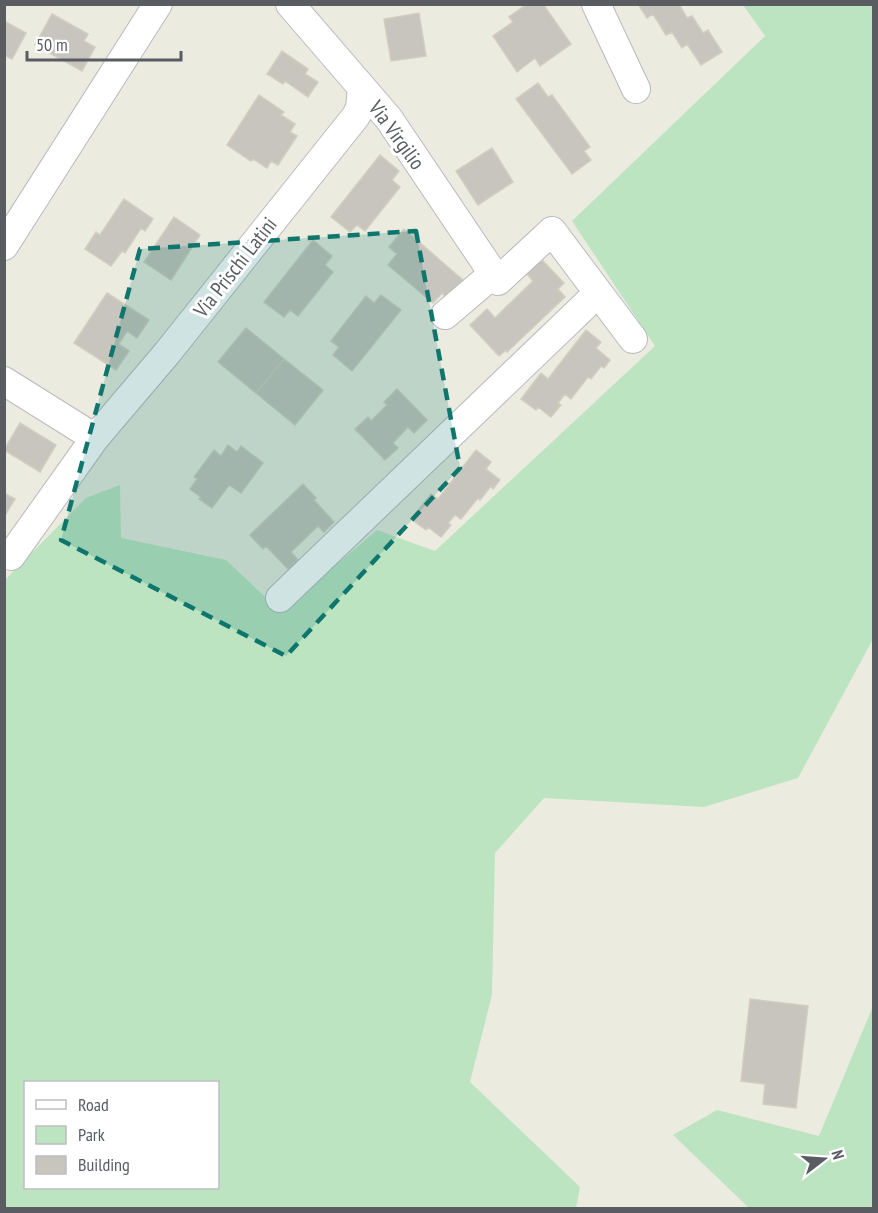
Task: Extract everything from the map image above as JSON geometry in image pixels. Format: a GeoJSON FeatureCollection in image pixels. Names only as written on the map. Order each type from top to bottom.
{"type":"FeatureCollection","features":[{"type":"Feature","properties":{"kind":"street"},"geometry":{"type":"LineString","coordinates":[[4,246],[158,4]]}},
{"type":"Feature","properties":{"kind":"street","name":"Via Virgilio"},"geometry":{"type":"LineString","coordinates":[[290,4],[389,119],[493,274]]}},
{"type":"Feature","properties":{"kind":"street"},"geometry":{"type":"LineString","coordinates":[[596,4],[636,89]]}},
{"type":"Feature","properties":{"kind":"street","name":"Via Prischi Latini"},"geometry":{"type":"LineString","coordinates":[[11,556],[95,438],[168,352],[356,116],[360,108],[362,88]]}},
{"type":"Feature","properties":{"kind":"street"},"geometry":{"type":"LineString","coordinates":[[445,315],[493,274],[498,281],[552,231],[633,339]]}},
{"type":"Feature","properties":{"kind":"street"},"geometry":{"type":"LineString","coordinates":[[280,598],[598,292]]}},
{"type":"Feature","properties":{"kind":"street"},"geometry":{"type":"LineString","coordinates":[[4,381],[95,438]]}},
{"type":"Feature","properties":{"kind":"highlighted area"},"geometry":{"type":"Polygon","coordinates":[[[416,231],[460,468],[286,656],[61,540],[140,249],[416,231]]]}},
{"type":"Feature","properties":{"kind":"green space"},"geometry":{"type":"Polygon","coordinates":[[[743,5],[873,5],[873,639],[798,778],[704,807],[544,798],[495,853],[492,995],[470,1082],[580,1187],[576,1208],[5,1208],[4,581],[86,498],[120,485],[121,538],[226,560],[281,612],[377,530],[435,551],[655,346],[572,221],[765,36],[743,5]]]}},
{"type":"Feature","properties":{"kind":"green space"},"geometry":{"type":"Polygon","coordinates":[[[873,1006],[873,1208],[749,1208],[673,1135],[717,1110],[819,1136],[873,1006]]]}},
{"type":"Feature","properties":{"kind":"building"},"geometry":{"type":"Polygon","coordinates":[[[527,4],[543,4],[571,44],[540,66],[535,58],[517,72],[493,36],[513,22],[509,17],[527,4]]]}},
{"type":"Feature","properties":{"kind":"building"},"geometry":{"type":"Polygon","coordinates":[[[638,4],[679,4],[687,18],[692,16],[703,33],[708,30],[722,52],[701,65],[687,44],[682,48],[672,32],[666,35],[653,14],[647,18],[638,4]]]}},
{"type":"Feature","properties":{"kind":"building"},"geometry":{"type":"Polygon","coordinates":[[[419,13],[426,56],[391,61],[384,19],[419,13]]]}},
{"type":"Feature","properties":{"kind":"building"},"geometry":{"type":"Polygon","coordinates":[[[52,14],[88,34],[84,41],[95,47],[82,71],[35,45],[52,14]]]}},
{"type":"Feature","properties":{"kind":"building"},"geometry":{"type":"Polygon","coordinates":[[[4,21],[26,33],[12,59],[4,55],[4,21]]]}},
{"type":"Feature","properties":{"kind":"building"},"geometry":{"type":"Polygon","coordinates":[[[282,51],[308,69],[305,74],[318,82],[308,97],[285,81],[283,84],[267,74],[282,51]]]}},
{"type":"Feature","properties":{"kind":"building"},"geometry":{"type":"Polygon","coordinates":[[[538,83],[548,97],[552,95],[590,147],[584,151],[591,160],[572,174],[516,99],[538,83]]]}},
{"type":"Feature","properties":{"kind":"building"},"geometry":{"type":"Polygon","coordinates":[[[259,95],[284,112],[281,115],[295,124],[290,132],[297,136],[278,165],[271,161],[267,168],[253,159],[251,161],[227,145],[259,95]]]}},
{"type":"Feature","properties":{"kind":"building"},"geometry":{"type":"Polygon","coordinates":[[[492,148],[513,182],[478,205],[456,171],[492,148]]]}},
{"type":"Feature","properties":{"kind":"building"},"geometry":{"type":"Polygon","coordinates":[[[380,155],[399,171],[392,180],[400,187],[365,231],[357,225],[350,232],[331,217],[380,155]]]}},
{"type":"Feature","properties":{"kind":"building"},"geometry":{"type":"Polygon","coordinates":[[[124,199],[153,219],[145,231],[141,228],[125,253],[122,251],[111,266],[85,249],[96,232],[100,235],[124,199]]]}},
{"type":"Feature","properties":{"kind":"building"},"geometry":{"type":"Polygon","coordinates":[[[174,217],[200,235],[171,280],[144,262],[174,217]]]}},
{"type":"Feature","properties":{"kind":"building"},"geometry":{"type":"Polygon","coordinates":[[[404,229],[464,281],[448,299],[442,293],[433,303],[388,265],[397,254],[389,247],[404,229]]]}},
{"type":"Feature","properties":{"kind":"building"},"geometry":{"type":"Polygon","coordinates":[[[313,240],[332,256],[325,265],[333,272],[298,316],[290,310],[284,317],[264,302],[313,240]]]}},
{"type":"Feature","properties":{"kind":"building"},"geometry":{"type":"Polygon","coordinates":[[[542,260],[564,283],[558,289],[565,297],[507,352],[506,350],[499,356],[470,325],[487,309],[495,318],[533,281],[527,274],[542,260]]]}},
{"type":"Feature","properties":{"kind":"building"},"geometry":{"type":"Polygon","coordinates":[[[107,293],[149,320],[137,338],[127,331],[119,344],[129,351],[116,370],[74,343],[107,293]]]}},
{"type":"Feature","properties":{"kind":"building"},"geometry":{"type":"Polygon","coordinates":[[[381,295],[401,310],[352,371],[333,355],[339,347],[331,341],[366,296],[374,303],[381,295]]]}},
{"type":"Feature","properties":{"kind":"building"},"geometry":{"type":"Polygon","coordinates":[[[246,328],[284,359],[256,393],[218,362],[246,328]]]}},
{"type":"Feature","properties":{"kind":"building"},"geometry":{"type":"Polygon","coordinates":[[[586,330],[601,342],[596,348],[610,360],[604,368],[601,366],[591,379],[588,377],[571,399],[565,394],[558,403],[561,405],[551,417],[538,407],[536,410],[521,399],[541,373],[548,379],[586,330]]]}},
{"type":"Feature","properties":{"kind":"building"},"geometry":{"type":"Polygon","coordinates":[[[284,359],[323,390],[295,425],[256,393],[284,359]]]}},
{"type":"Feature","properties":{"kind":"building"},"geometry":{"type":"Polygon","coordinates":[[[397,389],[427,420],[414,433],[408,427],[393,443],[398,448],[385,460],[355,429],[368,417],[371,421],[387,405],[384,402],[397,389]]]}},
{"type":"Feature","properties":{"kind":"building"},"geometry":{"type":"Polygon","coordinates":[[[20,423],[56,445],[40,472],[4,450],[20,423]]]}},
{"type":"Feature","properties":{"kind":"building"},"geometry":{"type":"Polygon","coordinates":[[[228,445],[237,452],[241,446],[263,463],[241,493],[229,485],[212,508],[190,489],[197,479],[194,477],[214,450],[221,456],[228,445]]]}},
{"type":"Feature","properties":{"kind":"building"},"geometry":{"type":"Polygon","coordinates":[[[476,450],[491,462],[486,469],[500,480],[493,489],[491,486],[480,500],[478,498],[461,519],[455,515],[448,523],[451,525],[441,537],[428,527],[426,530],[411,519],[431,494],[438,499],[476,450]]]}},
{"type":"Feature","properties":{"kind":"building"},"geometry":{"type":"Polygon","coordinates":[[[303,484],[334,522],[324,532],[318,526],[291,552],[298,560],[288,569],[266,546],[263,549],[250,535],[303,484]]]}},
{"type":"Feature","properties":{"kind":"building"},"geometry":{"type":"Polygon","coordinates":[[[4,493],[15,499],[4,517],[4,493]]]}},
{"type":"Feature","properties":{"kind":"building"},"geometry":{"type":"Polygon","coordinates":[[[750,999],[808,1006],[796,1108],[763,1104],[765,1084],[741,1081],[750,999]]]}}]}
